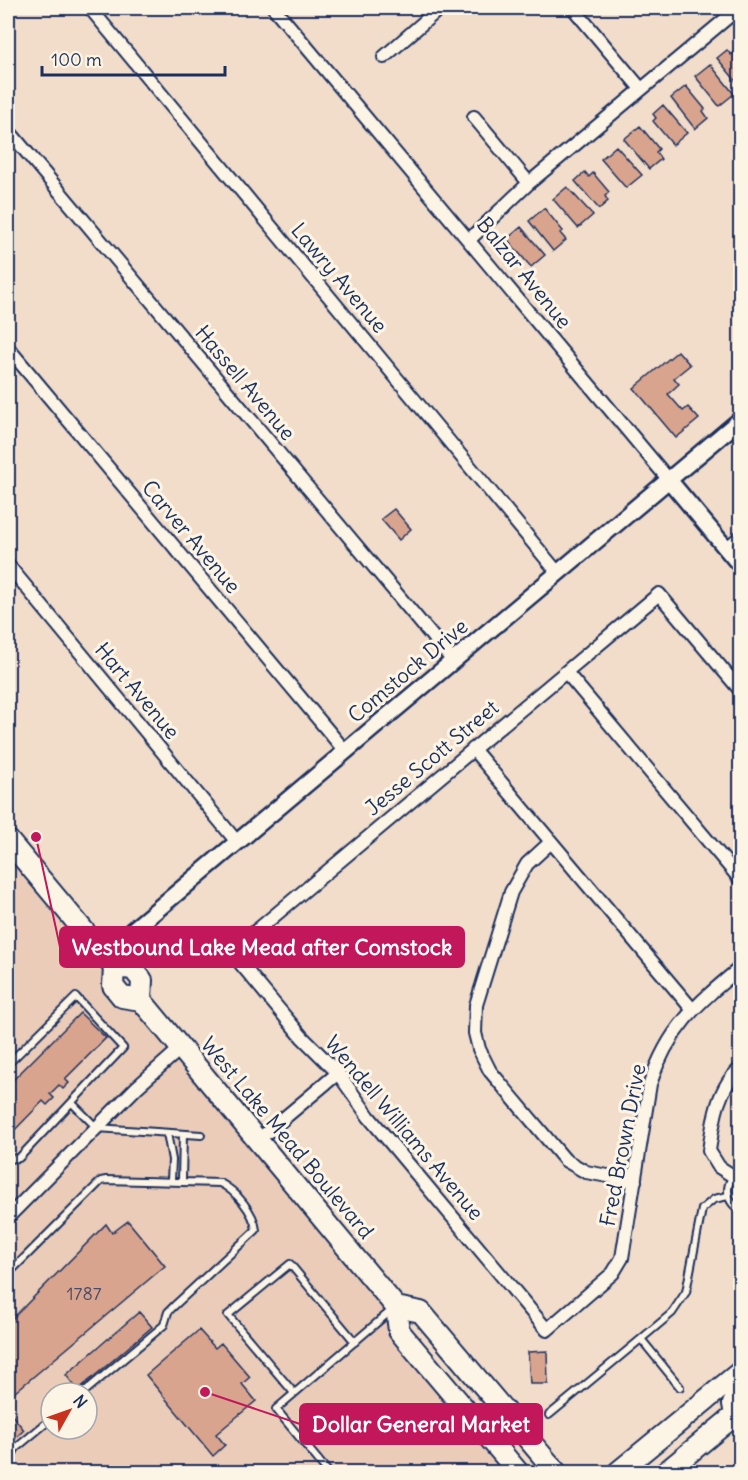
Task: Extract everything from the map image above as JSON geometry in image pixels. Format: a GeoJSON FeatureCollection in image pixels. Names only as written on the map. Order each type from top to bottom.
{"type":"FeatureCollection","features":[{"type":"Feature","properties":{"kind":"main road","name":"West Lake Mead Boulevard"},"geometry":{"type":"LineString","coordinates":[[8,840],[108,961],[133,969],[138,975],[142,980],[141,1000],[396,1307],[399,1331],[511,1468]]}},
{"type":"Feature","properties":{"kind":"main road"},"geometry":{"type":"LineString","coordinates":[[396,1307],[421,1312],[556,1473]]}},
{"type":"Feature","properties":{"kind":"main road"},"geometry":{"type":"LineString","coordinates":[[618,1473],[741,1372]]}},
{"type":"Feature","properties":{"kind":"main road"},"geometry":{"type":"LineString","coordinates":[[666,1473],[739,1416],[733,1404],[741,1391]]}},
{"type":"Feature","properties":{"kind":"street","name":"Lawry Avenue"},"geometry":{"type":"LineString","coordinates":[[90,8],[558,573]]}},
{"type":"Feature","properties":{"kind":"street","name":"Balzar Avenue"},"geometry":{"type":"LineString","coordinates":[[274,8],[741,565]]}},
{"type":"Feature","properties":{"kind":"street"},"geometry":{"type":"LineString","coordinates":[[384,57],[440,8]]}},
{"type":"Feature","properties":{"kind":"street"},"geometry":{"type":"LineString","coordinates":[[573,8],[641,89]]}},
{"type":"Feature","properties":{"kind":"street"},"geometry":{"type":"LineString","coordinates":[[470,239],[529,183],[738,8]]}},
{"type":"Feature","properties":{"kind":"street"},"geometry":{"type":"LineString","coordinates":[[474,117],[529,183]]}},
{"type":"Feature","properties":{"kind":"street","name":"Hassell Avenue"},"geometry":{"type":"LineString","coordinates":[[8,130],[453,661]]}},
{"type":"Feature","properties":{"kind":"street","name":"Carver Avenue"},"geometry":{"type":"LineString","coordinates":[[8,348],[345,751]]}},
{"type":"Feature","properties":{"kind":"street","name":"Comstock Drive"},"geometry":{"type":"LineString","coordinates":[[108,961],[237,842],[741,420]]}},
{"type":"Feature","properties":{"kind":"street","name":"Hart Avenue"},"geometry":{"type":"LineString","coordinates":[[8,565],[237,842]]}},
{"type":"Feature","properties":{"kind":"street","name":"Jesse Scott Street"},"geometry":{"type":"LineString","coordinates":[[231,952],[659,594],[741,690]]}},
{"type":"Feature","properties":{"kind":"street"},"geometry":{"type":"LineString","coordinates":[[566,672],[741,879]]}},
{"type":"Feature","properties":{"kind":"street"},"geometry":{"type":"LineString","coordinates":[[473,749],[692,1009]]}},
{"type":"Feature","properties":{"kind":"street"},"geometry":{"type":"LineString","coordinates":[[551,842],[527,864],[511,892],[476,1005],[475,1034],[479,1049],[490,1071],[565,1160],[586,1172],[635,1181]]}},
{"type":"Feature","properties":{"kind":"street","name":"Wendell Williams Avenue"},"geometry":{"type":"LineString","coordinates":[[231,952],[302,1037],[338,1073],[369,1117],[547,1330]]}},
{"type":"Feature","properties":{"kind":"street","name":"Fred Brown Drive"},"geometry":{"type":"LineString","coordinates":[[547,1330],[613,1273],[622,1258],[650,1084],[658,1060],[676,1028],[692,1009],[741,968]]}},
{"type":"Feature","properties":{"kind":"street"},"geometry":{"type":"LineString","coordinates":[[8,1217],[137,1087],[181,1048]]}},
{"type":"Feature","properties":{"kind":"street"},"geometry":{"type":"LineString","coordinates":[[737,1174],[719,1167],[709,1151],[720,1100],[728,1081],[741,1069]]}},
{"type":"Feature","properties":{"kind":"street"},"geometry":{"type":"LineString","coordinates":[[258,1140],[338,1073]]}},
{"type":"Feature","properties":{"kind":"lane"},"geometry":{"type":"LineString","coordinates":[[725,547],[741,533]]}},
{"type":"Feature","properties":{"kind":"lane"},"geometry":{"type":"LineString","coordinates":[[8,1064],[76,997],[123,1048],[19,1158],[8,1159]]}},
{"type":"Feature","properties":{"kind":"lane"},"geometry":{"type":"LineString","coordinates":[[72,1103],[97,1128],[201,1135]]}},
{"type":"Feature","properties":{"kind":"lane"},"geometry":{"type":"LineString","coordinates":[[167,1133],[172,1160],[171,1180]]}},
{"type":"Feature","properties":{"kind":"lane"},"geometry":{"type":"LineString","coordinates":[[182,1180],[183,1134]]}},
{"type":"Feature","properties":{"kind":"lane"},"geometry":{"type":"LineString","coordinates":[[737,1174],[729,1182],[728,1196],[731,1202],[741,1210]]}},
{"type":"Feature","properties":{"kind":"lane"},"geometry":{"type":"LineString","coordinates":[[8,1274],[101,1181],[182,1180],[220,1183],[229,1187],[253,1217],[256,1230],[168,1312],[164,1325],[97,1381]]}},
{"type":"Feature","properties":{"kind":"lane"},"geometry":{"type":"LineString","coordinates":[[549,1415],[672,1313],[686,1292],[702,1209],[714,1199],[728,1196]]}},
{"type":"Feature","properties":{"kind":"lane"},"geometry":{"type":"LineString","coordinates":[[294,1394],[228,1315],[290,1264],[355,1342]]}},
{"type":"Feature","properties":{"kind":"lane"},"geometry":{"type":"LineString","coordinates":[[328,1473],[276,1409],[396,1307]]}},
{"type":"Feature","properties":{"kind":"lane"},"geometry":{"type":"LineString","coordinates":[[641,1339],[680,1386]]}},
{"type":"Feature","properties":{"kind":"lane"},"geometry":{"type":"LineString","coordinates":[[8,1461],[16,1448],[39,1429]]}},
{"type":"Feature","properties":{"kind":"lane"},"geometry":{"type":"LineString","coordinates":[[8,1451],[16,1448]]}},
{"type":"Feature","properties":{"kind":"shaded area"},"geometry":{"type":"Polygon","coordinates":[[[8,841],[396,1307],[504,1472],[8,1472],[8,841]]]}},
{"type":"Feature","properties":{"kind":"building"},"geometry":{"type":"Polygon","coordinates":[[[727,50],[731,55],[735,51],[740,58],[740,86],[717,58],[727,50]]]}},
{"type":"Feature","properties":{"kind":"building"},"geometry":{"type":"Polygon","coordinates":[[[710,64],[734,94],[719,106],[695,76],[710,64]]]}},
{"type":"Feature","properties":{"kind":"building"},"geometry":{"type":"Polygon","coordinates":[[[686,86],[705,109],[703,111],[708,118],[695,129],[671,98],[686,86]]]}},
{"type":"Feature","properties":{"kind":"building"},"geometry":{"type":"Polygon","coordinates":[[[663,105],[687,133],[673,145],[653,121],[656,118],[653,114],[663,105]]]}},
{"type":"Feature","properties":{"kind":"building"},"geometry":{"type":"Polygon","coordinates":[[[640,126],[659,149],[656,152],[661,159],[649,169],[624,139],[640,126]]]}},
{"type":"Feature","properties":{"kind":"building"},"geometry":{"type":"Polygon","coordinates":[[[616,146],[642,175],[626,188],[601,159],[616,146]]]}},
{"type":"Feature","properties":{"kind":"building"},"geometry":{"type":"Polygon","coordinates":[[[585,172],[589,177],[593,173],[609,192],[605,196],[608,201],[599,209],[575,181],[585,172]]]}},
{"type":"Feature","properties":{"kind":"building"},"geometry":{"type":"Polygon","coordinates":[[[567,187],[593,215],[578,228],[553,199],[567,187]]]}},
{"type":"Feature","properties":{"kind":"building"},"geometry":{"type":"Polygon","coordinates":[[[544,208],[563,231],[560,233],[566,240],[553,251],[529,221],[544,208]]]}},
{"type":"Feature","properties":{"kind":"building"},"geometry":{"type":"Polygon","coordinates":[[[521,227],[545,255],[531,267],[507,239],[521,227]]]}},
{"type":"Feature","properties":{"kind":"building"},"geometry":{"type":"Polygon","coordinates":[[[678,351],[690,365],[674,378],[679,384],[668,394],[683,411],[688,407],[699,419],[676,438],[634,388],[678,351]]]}},
{"type":"Feature","properties":{"kind":"building"},"geometry":{"type":"Polygon","coordinates":[[[394,509],[411,529],[399,540],[381,519],[394,509]]]}},
{"type":"Feature","properties":{"kind":"building"},"geometry":{"type":"Polygon","coordinates":[[[80,1013],[106,1038],[65,1079],[69,1083],[63,1089],[59,1085],[50,1094],[54,1098],[47,1105],[43,1101],[8,1137],[8,1085],[80,1013]]]}},
{"type":"Feature","properties":{"kind":"building"},"geometry":{"type":"Polygon","coordinates":[[[128,1221],[165,1266],[8,1398],[8,1323],[106,1224],[112,1233],[128,1221]]]}},
{"type":"Feature","properties":{"kind":"building"},"geometry":{"type":"Polygon","coordinates":[[[139,1312],[152,1327],[89,1381],[71,1381],[66,1375],[139,1312]]]}},
{"type":"Feature","properties":{"kind":"building"},"geometry":{"type":"Polygon","coordinates":[[[199,1330],[215,1348],[221,1343],[250,1377],[242,1384],[256,1401],[216,1434],[225,1445],[213,1456],[146,1375],[199,1330]]]}},
{"type":"Feature","properties":{"kind":"building"},"geometry":{"type":"Polygon","coordinates":[[[547,1351],[548,1384],[530,1384],[528,1352],[547,1351]]]}},
{"type":"Feature","properties":{"kind":"building"},"geometry":{"type":"Polygon","coordinates":[[[8,1410],[24,1430],[8,1445],[8,1410]]]}},
{"type":"Feature","properties":{"kind":"place","name":"Westbound Lake Mead after Comstock"},"geometry":{"type":"Point","coordinates":[36,837]}},
{"type":"Feature","properties":{"kind":"place","name":"Dollar General Market"},"geometry":{"type":"Point","coordinates":[205,1392]}}]}
